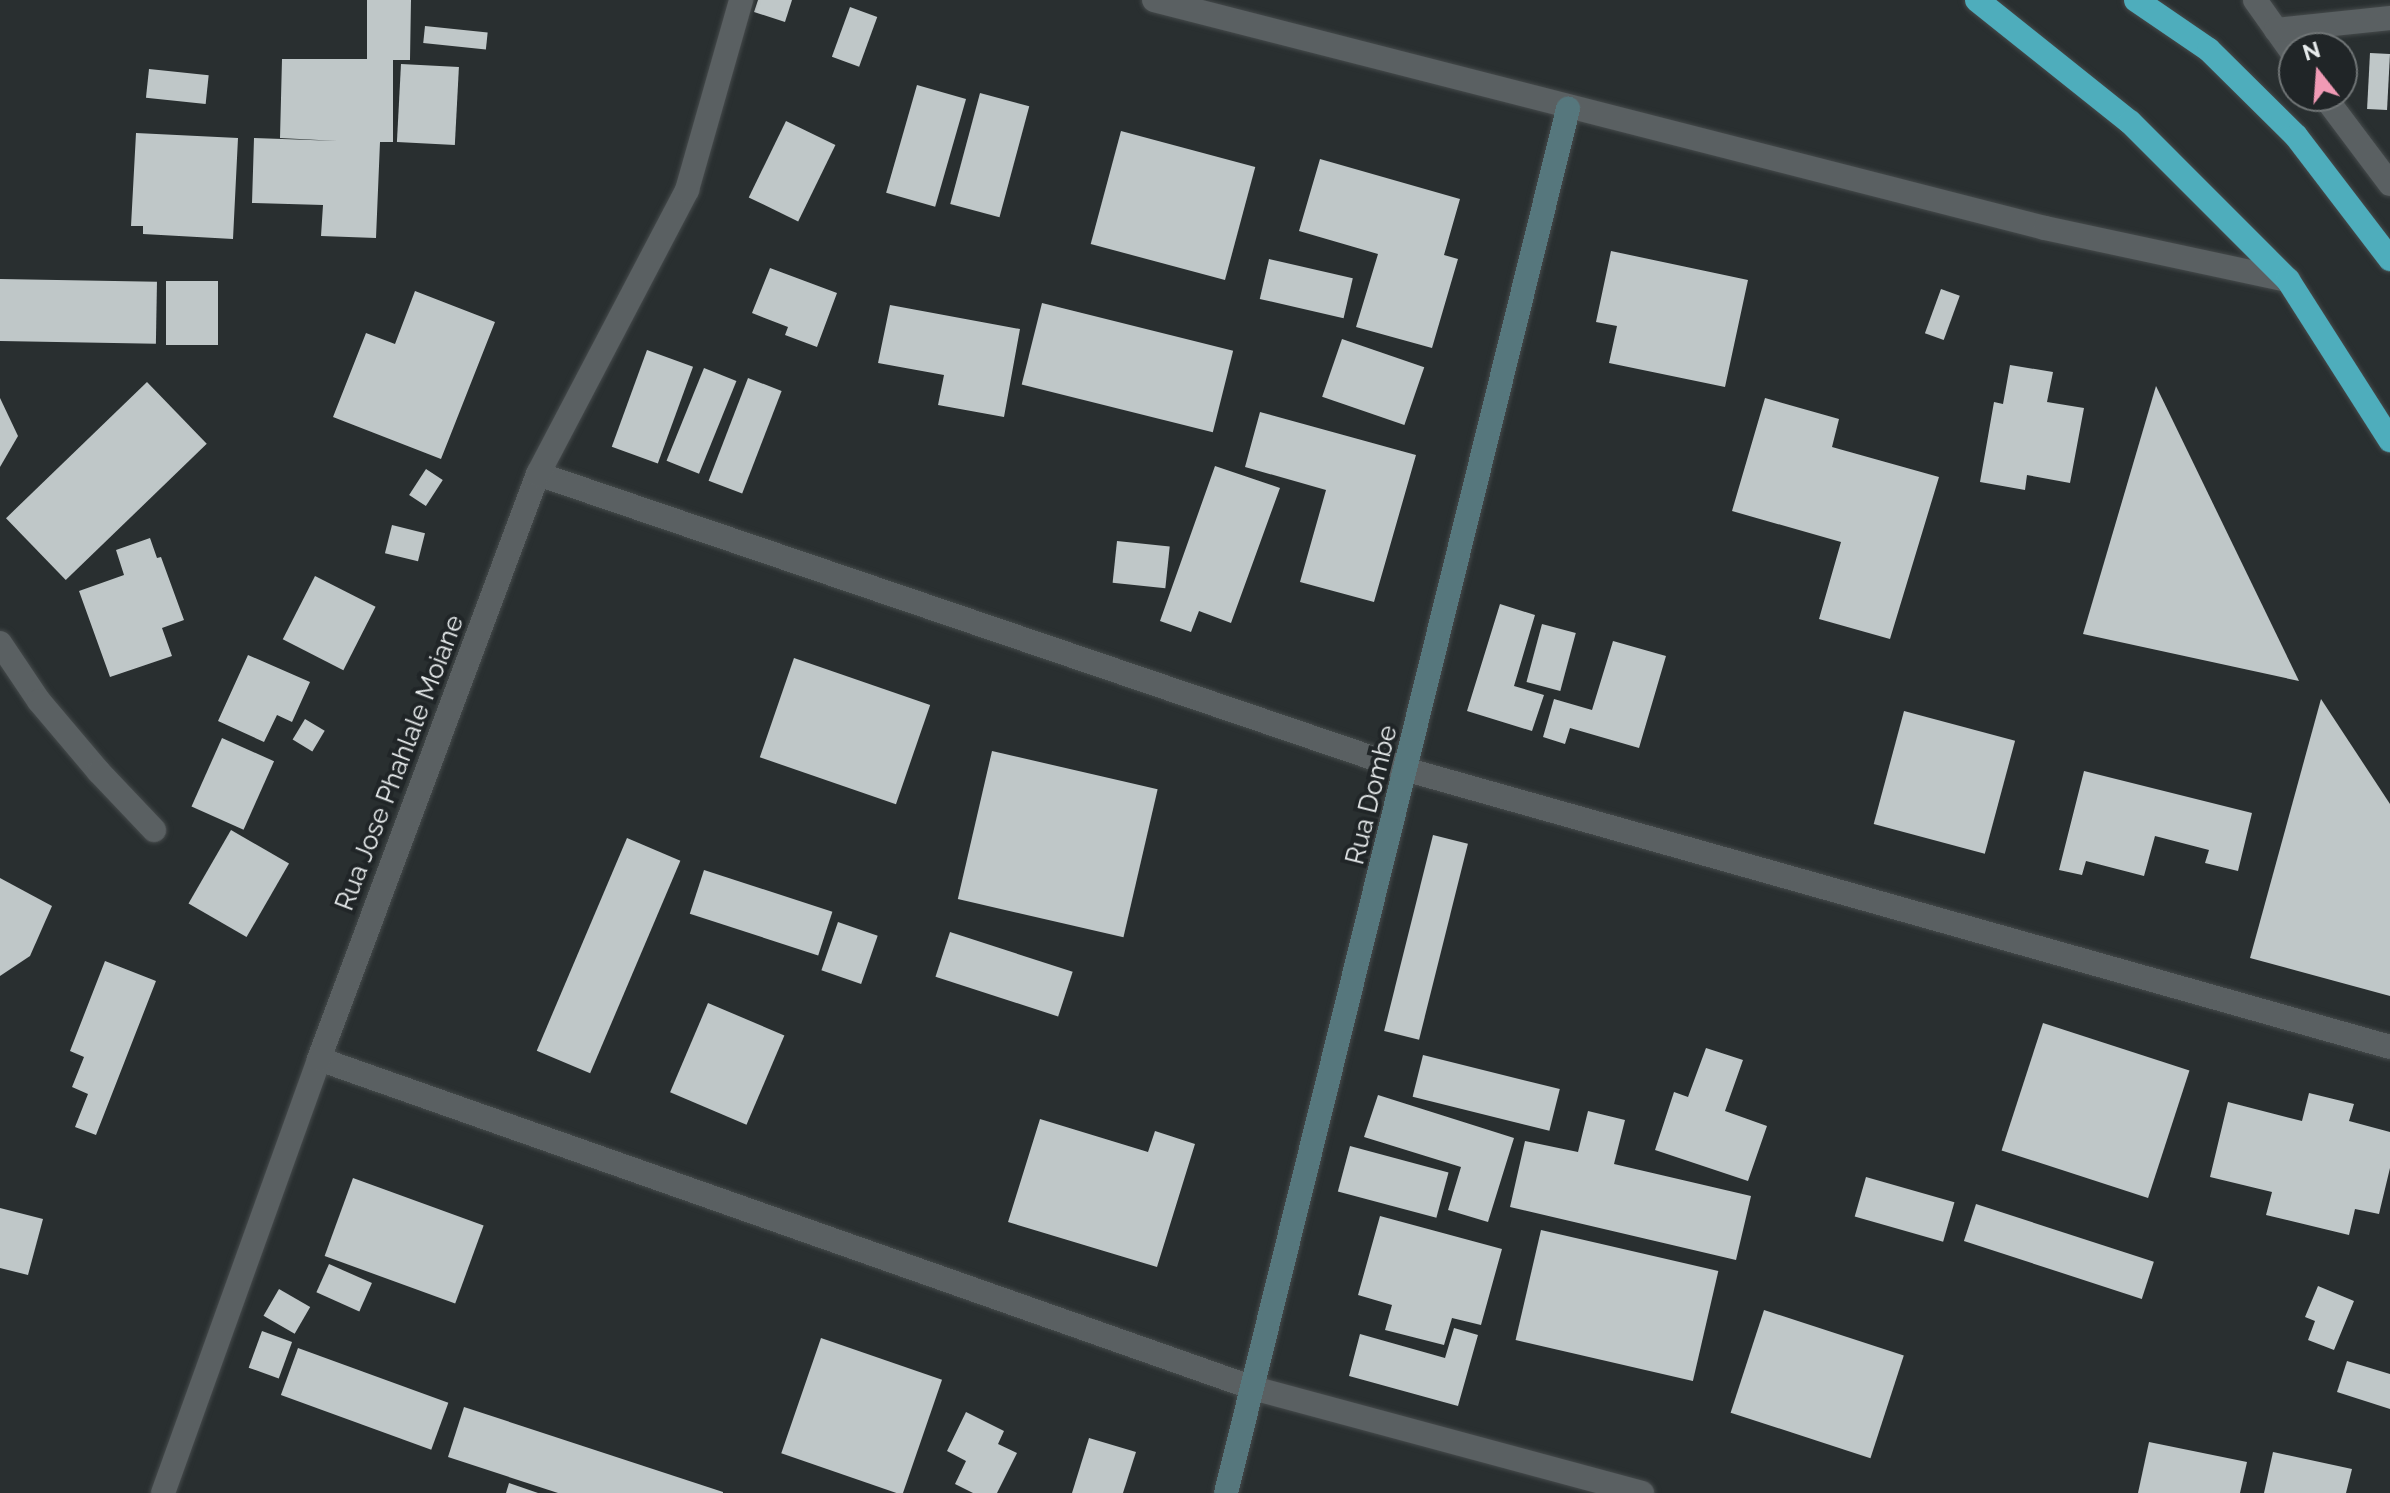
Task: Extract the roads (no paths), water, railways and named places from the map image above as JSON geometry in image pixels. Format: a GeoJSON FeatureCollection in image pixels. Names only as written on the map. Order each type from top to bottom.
{"type":"FeatureCollection","features":[{"type":"Feature","properties":{"kind":"highway"},"geometry":{"type":"LineString","coordinates":[[1977,0],[2130,122],[2288,280],[2390,440]]}},
{"type":"Feature","properties":{"kind":"highway"},"geometry":{"type":"LineString","coordinates":[[2136,0],[2209,50]]}},
{"type":"Feature","properties":{"kind":"highway"},"geometry":{"type":"LineString","coordinates":[[2167,0],[2209,50],[2296,136],[2390,259]]}},
{"type":"Feature","properties":{"kind":"street","name":"Rua Jose Phahlale Moiane"},"geometry":{"type":"LineString","coordinates":[[163,1493],[319,1059],[538,474],[687,190],[741,0]]}},
{"type":"Feature","properties":{"kind":"street"},"geometry":{"type":"LineString","coordinates":[[1154,0],[1568,109],[2045,228],[2288,280]]}},
{"type":"Feature","properties":{"kind":"street"},"geometry":{"type":"LineString","coordinates":[[2255,0],[2278,33]]}},
{"type":"Feature","properties":{"kind":"street"},"geometry":{"type":"LineString","coordinates":[[2276,30],[2390,18]]}},
{"type":"Feature","properties":{"kind":"street","name":"Rua Dombe"},"geometry":{"type":"LineString","coordinates":[[1226,1493],[1408,770],[1568,109]]}},
{"type":"Feature","properties":{"kind":"street"},"geometry":{"type":"LineString","coordinates":[[2336,112],[2390,184]]}},
{"type":"Feature","properties":{"kind":"street"},"geometry":{"type":"LineString","coordinates":[[538,474],[1408,770],[2390,1047]]}},
{"type":"Feature","properties":{"kind":"street"},"geometry":{"type":"LineString","coordinates":[[0,643],[39,701],[154,830]]}},
{"type":"Feature","properties":{"kind":"street"},"geometry":{"type":"LineString","coordinates":[[319,1059],[1253,1388],[1642,1493]]}}]}
